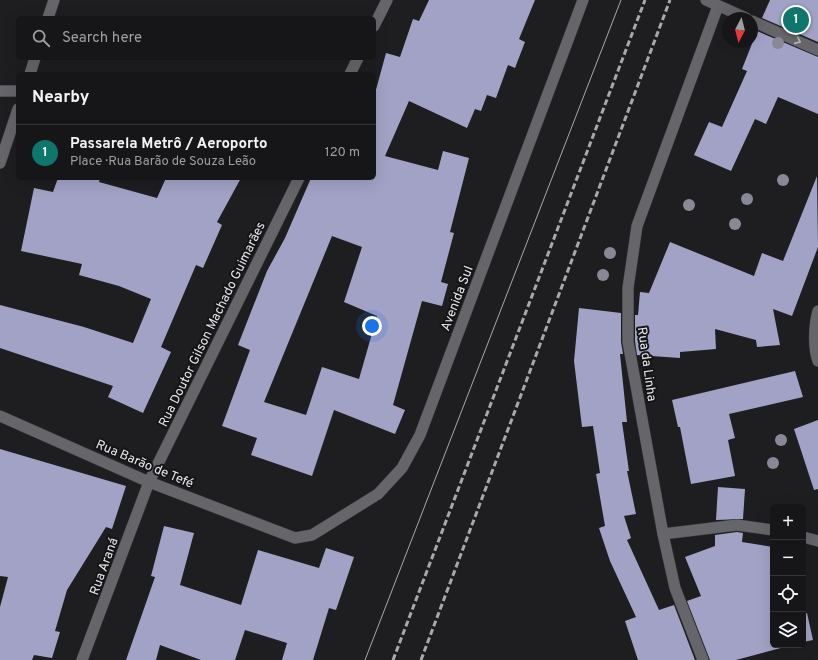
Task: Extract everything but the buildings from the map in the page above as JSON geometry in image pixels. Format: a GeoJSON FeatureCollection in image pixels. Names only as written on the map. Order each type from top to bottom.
{"type":"FeatureCollection","features":[{"type":"Feature","properties":{"kind":"street"},"geometry":{"type":"LineString","coordinates":[[49,16],[54,0]]}},
{"type":"Feature","properties":{"kind":"street"},"geometry":{"type":"LineString","coordinates":[[376,22],[387,0]]}},
{"type":"Feature","properties":{"kind":"street","name":"Avenida Sul"},"geometry":{"type":"LineString","coordinates":[[280,533],[295,538],[312,535],[378,494],[402,468],[420,435],[583,0]]}},
{"type":"Feature","properties":{"kind":"street"},"geometry":{"type":"LineString","coordinates":[[706,0],[732,12]]}},
{"type":"Feature","properties":{"kind":"street","name":"Rua da Linha"},"geometry":{"type":"LineString","coordinates":[[703,660],[675,588],[663,534],[628,342],[628,288],[637,226],[718,6]]}},
{"type":"Feature","properties":{"kind":"street"},"geometry":{"type":"LineString","coordinates":[[758,24],[818,50]]}},
{"type":"Feature","properties":{"kind":"street"},"geometry":{"type":"LineString","coordinates":[[31,72],[34,60]]}},
{"type":"Feature","properties":{"kind":"street"},"geometry":{"type":"LineString","coordinates":[[351,72],[357,60]]}},
{"type":"Feature","properties":{"kind":"street"},"geometry":{"type":"LineString","coordinates":[[0,90],[16,91]]}},
{"type":"Feature","properties":{"kind":"street"},"geometry":{"type":"LineString","coordinates":[[0,163],[16,115]]}},
{"type":"Feature","properties":{"kind":"street","name":"Rua Doutor Gilson Machado Guimarães"},"geometry":{"type":"LineString","coordinates":[[149,482],[298,180]]}},
{"type":"Feature","properties":{"kind":"street"},"geometry":{"type":"LineString","coordinates":[[818,311],[816,318],[815,354],[818,361]]}},
{"type":"Feature","properties":{"kind":"street","name":"Rua Barão de Tefé"},"geometry":{"type":"LineString","coordinates":[[0,416],[149,482],[280,533]]}},
{"type":"Feature","properties":{"kind":"street","name":"Rua Araná"},"geometry":{"type":"LineString","coordinates":[[82,660],[149,482]]}},
{"type":"Feature","properties":{"kind":"street"},"geometry":{"type":"LineString","coordinates":[[663,534],[737,525],[770,530]]}},
{"type":"Feature","properties":{"kind":"street"},"geometry":{"type":"LineString","coordinates":[[806,538],[818,542]]}},
{"type":"Feature","properties":{"kind":"tram line"},"geometry":{"type":"LineString","coordinates":[[365,660],[621,0]]}},
{"type":"Feature","properties":{"kind":"railway"},"geometry":{"type":"LineString","coordinates":[[393,660],[645,0]]}},
{"type":"Feature","properties":{"kind":"railway"},"geometry":{"type":"LineString","coordinates":[[421,660],[670,0]]}},
{"type":"Feature","properties":{"kind":"place","name":"Passarela Metrô / Aeroporto"},"geometry":{"type":"Point","coordinates":[796,20]}}]}
